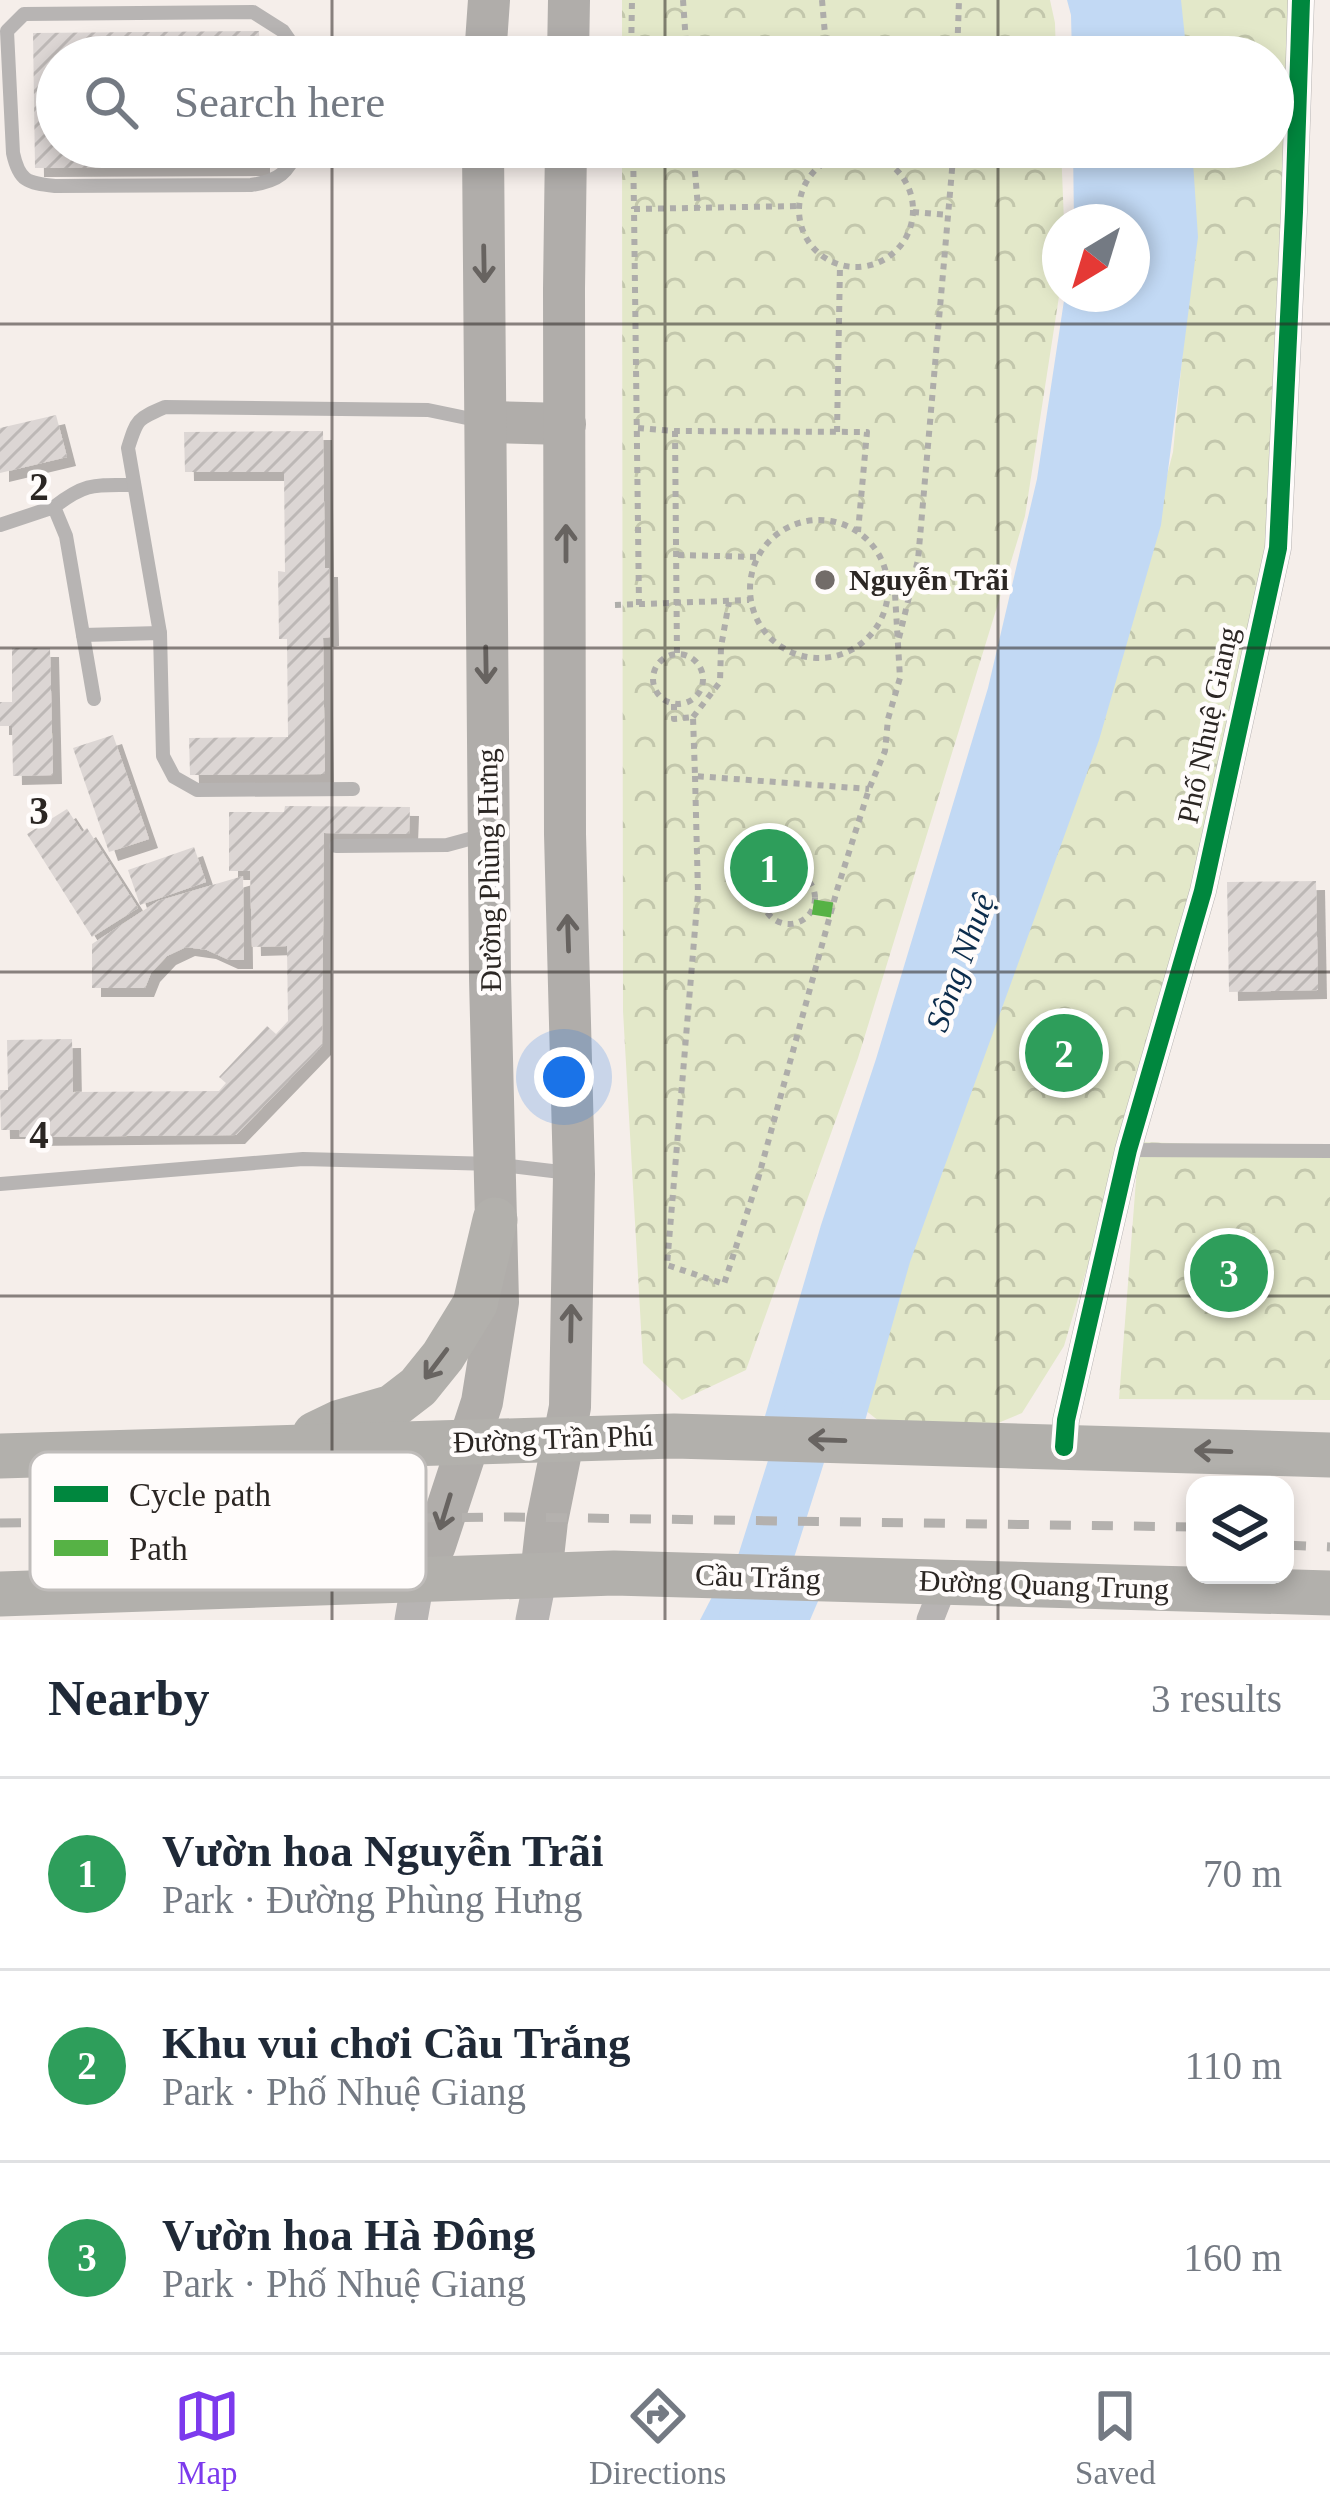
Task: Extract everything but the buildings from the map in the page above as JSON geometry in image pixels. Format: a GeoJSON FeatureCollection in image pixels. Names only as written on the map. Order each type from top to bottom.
{"type":"FeatureCollection","features":[{"type":"Feature","properties":{"kind":"highway"},"geometry":{"type":"LineString","coordinates":[[286,1447],[340,1422],[392,1407],[418,1387],[476,1304],[495,1220]]}},
{"type":"Feature","properties":{"kind":"highway","name":"Đường Trần Phú"},"geometry":{"type":"LineString","coordinates":[[127,1452],[674,1436],[1064,1447]]}},
{"type":"Feature","properties":{"kind":"highway"},"geometry":{"type":"LineString","coordinates":[[1064,1447],[1330,1455]]}},
{"type":"Feature","properties":{"kind":"highway","name":"Đường Trần Phú"},"geometry":{"type":"LineString","coordinates":[[0,1456],[30,1455]]}},
{"type":"Feature","properties":{"kind":"highway","name":"Cầu Trắng"},"geometry":{"type":"LineString","coordinates":[[541,1575],[614,1573],[925,1594]]}},
{"type":"Feature","properties":{"kind":"highway"},"geometry":{"type":"LineString","coordinates":[[0,1594],[414,1600],[541,1575]]}},
{"type":"Feature","properties":{"kind":"highway","name":"Đường Quang Trung"},"geometry":{"type":"LineString","coordinates":[[925,1594],[1065,1603],[1330,1593]]}},
{"type":"Feature","properties":{"kind":"main road"},"geometry":{"type":"LineString","coordinates":[[486,36],[489,0]]}},
{"type":"Feature","properties":{"kind":"main road"},"geometry":{"type":"LineString","coordinates":[[568,36],[569,0]]}},
{"type":"Feature","properties":{"kind":"main road","name":"Đường Phùng Hưng"},"geometry":{"type":"LineString","coordinates":[[426,1569],[482,1402],[498,1302],[483,168]]}},
{"type":"Feature","properties":{"kind":"main road"},"geometry":{"type":"LineString","coordinates":[[541,1575],[570,1407],[574,1174],[565,834],[566,168]]}},
{"type":"Feature","properties":{"kind":"main road"},"geometry":{"type":"LineString","coordinates":[[486,422],[565,424]]}},
{"type":"Feature","properties":{"kind":"street","name":"Phố Nhuệ Giang"},"geometry":{"type":"LineString","coordinates":[[1064,1447],[1066,1420],[1128,1150],[1203,891],[1278,548],[1300,0]]}},
{"type":"Feature","properties":{"kind":"street"},"geometry":{"type":"LineString","coordinates":[[532,1620],[541,1575]]}},
{"type":"Feature","properties":{"kind":"lane"},"geometry":{"type":"LineString","coordinates":[[286,36],[253,12],[24,14],[7,31],[13,153],[25,179],[55,186],[251,185],[271,182],[289,168]]}},
{"type":"Feature","properties":{"kind":"lane"},"geometry":{"type":"LineString","coordinates":[[353,789],[197,790],[174,777],[163,756],[160,633],[128,448],[135,423],[165,407],[428,410],[486,422]]}},
{"type":"Feature","properties":{"kind":"lane"},"geometry":{"type":"LineString","coordinates":[[0,525],[54,507],[90,485],[134,485]]}},
{"type":"Feature","properties":{"kind":"lane"},"geometry":{"type":"LineString","coordinates":[[54,507],[66,536],[94,699]]}},
{"type":"Feature","properties":{"kind":"lane"},"geometry":{"type":"LineString","coordinates":[[83,634],[160,633]]}},
{"type":"Feature","properties":{"kind":"lane"},"geometry":{"type":"LineString","coordinates":[[336,846],[447,845],[489,834]]}},
{"type":"Feature","properties":{"kind":"lane"},"geometry":{"type":"LineString","coordinates":[[1128,1150],[1330,1151]]}},
{"type":"Feature","properties":{"kind":"lane"},"geometry":{"type":"LineString","coordinates":[[0,1184],[303,1159],[494,1164],[574,1174]]}},
{"type":"Feature","properties":{"kind":"path"},"geometry":{"type":"LineString","coordinates":[[632,0],[632,36]]}},
{"type":"Feature","properties":{"kind":"path"},"geometry":{"type":"LineString","coordinates":[[682,0],[685,36]]}},
{"type":"Feature","properties":{"kind":"path"},"geometry":{"type":"LineString","coordinates":[[822,0],[825,36]]}},
{"type":"Feature","properties":{"kind":"path"},"geometry":{"type":"LineString","coordinates":[[958,36],[959,0]]}},
{"type":"Feature","properties":{"kind":"path"},"geometry":{"type":"LineString","coordinates":[[633,168],[639,605]]}},
{"type":"Feature","properties":{"kind":"path"},"geometry":{"type":"LineString","coordinates":[[695,168],[698,208]]}},
{"type":"Feature","properties":{"kind":"path"},"geometry":{"type":"LineString","coordinates":[[818,168],[804,187],[801,222],[819,253],[840,265],[870,265],[886,259],[901,245],[913,212],[910,190],[894,168]]}},
{"type":"Feature","properties":{"kind":"path"},"geometry":{"type":"LineString","coordinates":[[898,644],[918,560],[952,168]]}},
{"type":"Feature","properties":{"kind":"path"},"geometry":{"type":"LineString","coordinates":[[634,209],[800,206]]}},
{"type":"Feature","properties":{"kind":"path"},"geometry":{"type":"LineString","coordinates":[[913,212],[948,215]]}},
{"type":"Feature","properties":{"kind":"path"},"geometry":{"type":"LineString","coordinates":[[837,432],[840,265]]}},
{"type":"Feature","properties":{"kind":"path"},"geometry":{"type":"LineString","coordinates":[[638,428],[867,432],[858,532]]}},
{"type":"Feature","properties":{"kind":"path"},"geometry":{"type":"LineString","coordinates":[[675,431],[677,655]]}},
{"type":"Feature","properties":{"kind":"path"},"geometry":{"type":"LineString","coordinates":[[729,602],[720,682],[693,717],[698,893],[667,1265],[724,1284],[758,1179],[837,890],[885,751],[900,678],[892,579],[875,549],[858,532],[836,522],[812,520],[789,526],[769,540],[750,578],[750,600],[770,638],[808,658],[831,657],[868,638],[882,618],[888,595],[886,571]]}},
{"type":"Feature","properties":{"kind":"path"},"geometry":{"type":"LineString","coordinates":[[678,555],[757,557]]}},
{"type":"Feature","properties":{"kind":"path"},"geometry":{"type":"LineString","coordinates":[[614,605],[750,600]]}},
{"type":"Feature","properties":{"kind":"path"},"geometry":{"type":"LineString","coordinates":[[688,656],[700,668],[702,685],[693,699],[674,704],[658,694],[653,680],[663,659],[688,656]]}},
{"type":"Feature","properties":{"kind":"path"},"geometry":{"type":"LineString","coordinates":[[674,704],[674,719],[693,717]]}},
{"type":"Feature","properties":{"kind":"path"},"geometry":{"type":"LineString","coordinates":[[695,776],[869,789]]}},
{"type":"Feature","properties":{"kind":"path"},"geometry":{"type":"LineString","coordinates":[[794,873],[808,881],[814,903],[800,922],[782,923],[768,913],[763,896],[770,880],[794,873]]}},
{"type":"Feature","properties":{"kind":"green space"},"geometry":{"type":"Polygon","coordinates":[[[622,0],[1050,0],[1055,36],[622,36],[622,0]]]}},
{"type":"Feature","properties":{"kind":"green space"},"geometry":{"type":"Polygon","coordinates":[[[1177,0],[1296,0],[1294,48],[1294,36],[1182,36],[1177,0]]]}},
{"type":"Feature","properties":{"kind":"green space"},"geometry":{"type":"Polygon","coordinates":[[[622,168],[1062,168],[1063,204],[1042,204],[1042,312],[1057,312],[1025,516],[858,1058],[746,1370],[682,1400],[643,1363],[623,1011],[622,168]]]}},
{"type":"Feature","properties":{"kind":"green space"},"geometry":{"type":"Polygon","coordinates":[[[1193,168],[1289,168],[1273,547],[1199,888],[1064,1346],[1022,1413],[974,1433],[884,1425],[865,1410],[901,1261],[1118,666],[1173,452],[1192,256],[1193,168]]]}},
{"type":"Feature","properties":{"kind":"green space"},"geometry":{"type":"Polygon","coordinates":[[[1139,1142],[1330,1148],[1330,1400],[1119,1399],[1139,1142]]]}},
{"type":"Feature","properties":{"kind":"water"},"geometry":{"type":"Polygon","coordinates":[[[1067,0],[1181,0],[1185,36],[1072,36],[1067,0]]]}},
{"type":"Feature","properties":{"kind":"water"},"geometry":{"type":"Polygon","coordinates":[[[1073,168],[1193,168],[1198,237],[1161,525],[1099,740],[910,1262],[861,1435],[760,1433],[988,688],[1037,479],[1062,312],[1150,312],[1150,204],[1074,204],[1073,168]]]}},
{"type":"Feature","properties":{"kind":"water"},"geometry":{"type":"Polygon","coordinates":[[[713,1595],[819,1599],[810,1620],[700,1620],[713,1595]]]}},
{"type":"Feature","properties":{"kind":"waterway","name":"Sông Nhuệ"},"geometry":{"type":"LineString","coordinates":[[746,1620],[817,1395]]}},
{"type":"Feature","properties":{"kind":"railway"},"geometry":{"type":"LineString","coordinates":[[426,1518],[1186,1527]]}},
{"type":"Feature","properties":{"kind":"railway"},"geometry":{"type":"LineString","coordinates":[[0,1523],[30,1523]]}},
{"type":"Feature","properties":{"kind":"railway"},"geometry":{"type":"LineString","coordinates":[[1294,1545],[1330,1547]]}},
{"type":"Feature","properties":{"kind":"marked path"},"geometry":{"type":"LineString","coordinates":[[813,907],[832,910]]}},
{"type":"Feature","properties":{"kind":"cycle path"},"geometry":{"type":"LineString","coordinates":[[1064,1447],[1066,1420],[1128,1150],[1203,891],[1278,548],[1301,0]]}},
{"type":"Feature","properties":{"kind":"place","name":"Nguyễn Trãi"},"geometry":{"type":"Point","coordinates":[825,580]}},
{"type":"Feature","properties":{"kind":"place","name":"Vườn hoa Nguyễn Trãi"},"geometry":{"type":"Point","coordinates":[769,868]}},
{"type":"Feature","properties":{"kind":"place","name":"Khu vui chơi Cầu Trắng"},"geometry":{"type":"Point","coordinates":[1064,1053]}},
{"type":"Feature","properties":{"kind":"place","name":"Vườn hoa Hà Đông"},"geometry":{"type":"Point","coordinates":[1229,1273]}}]}
